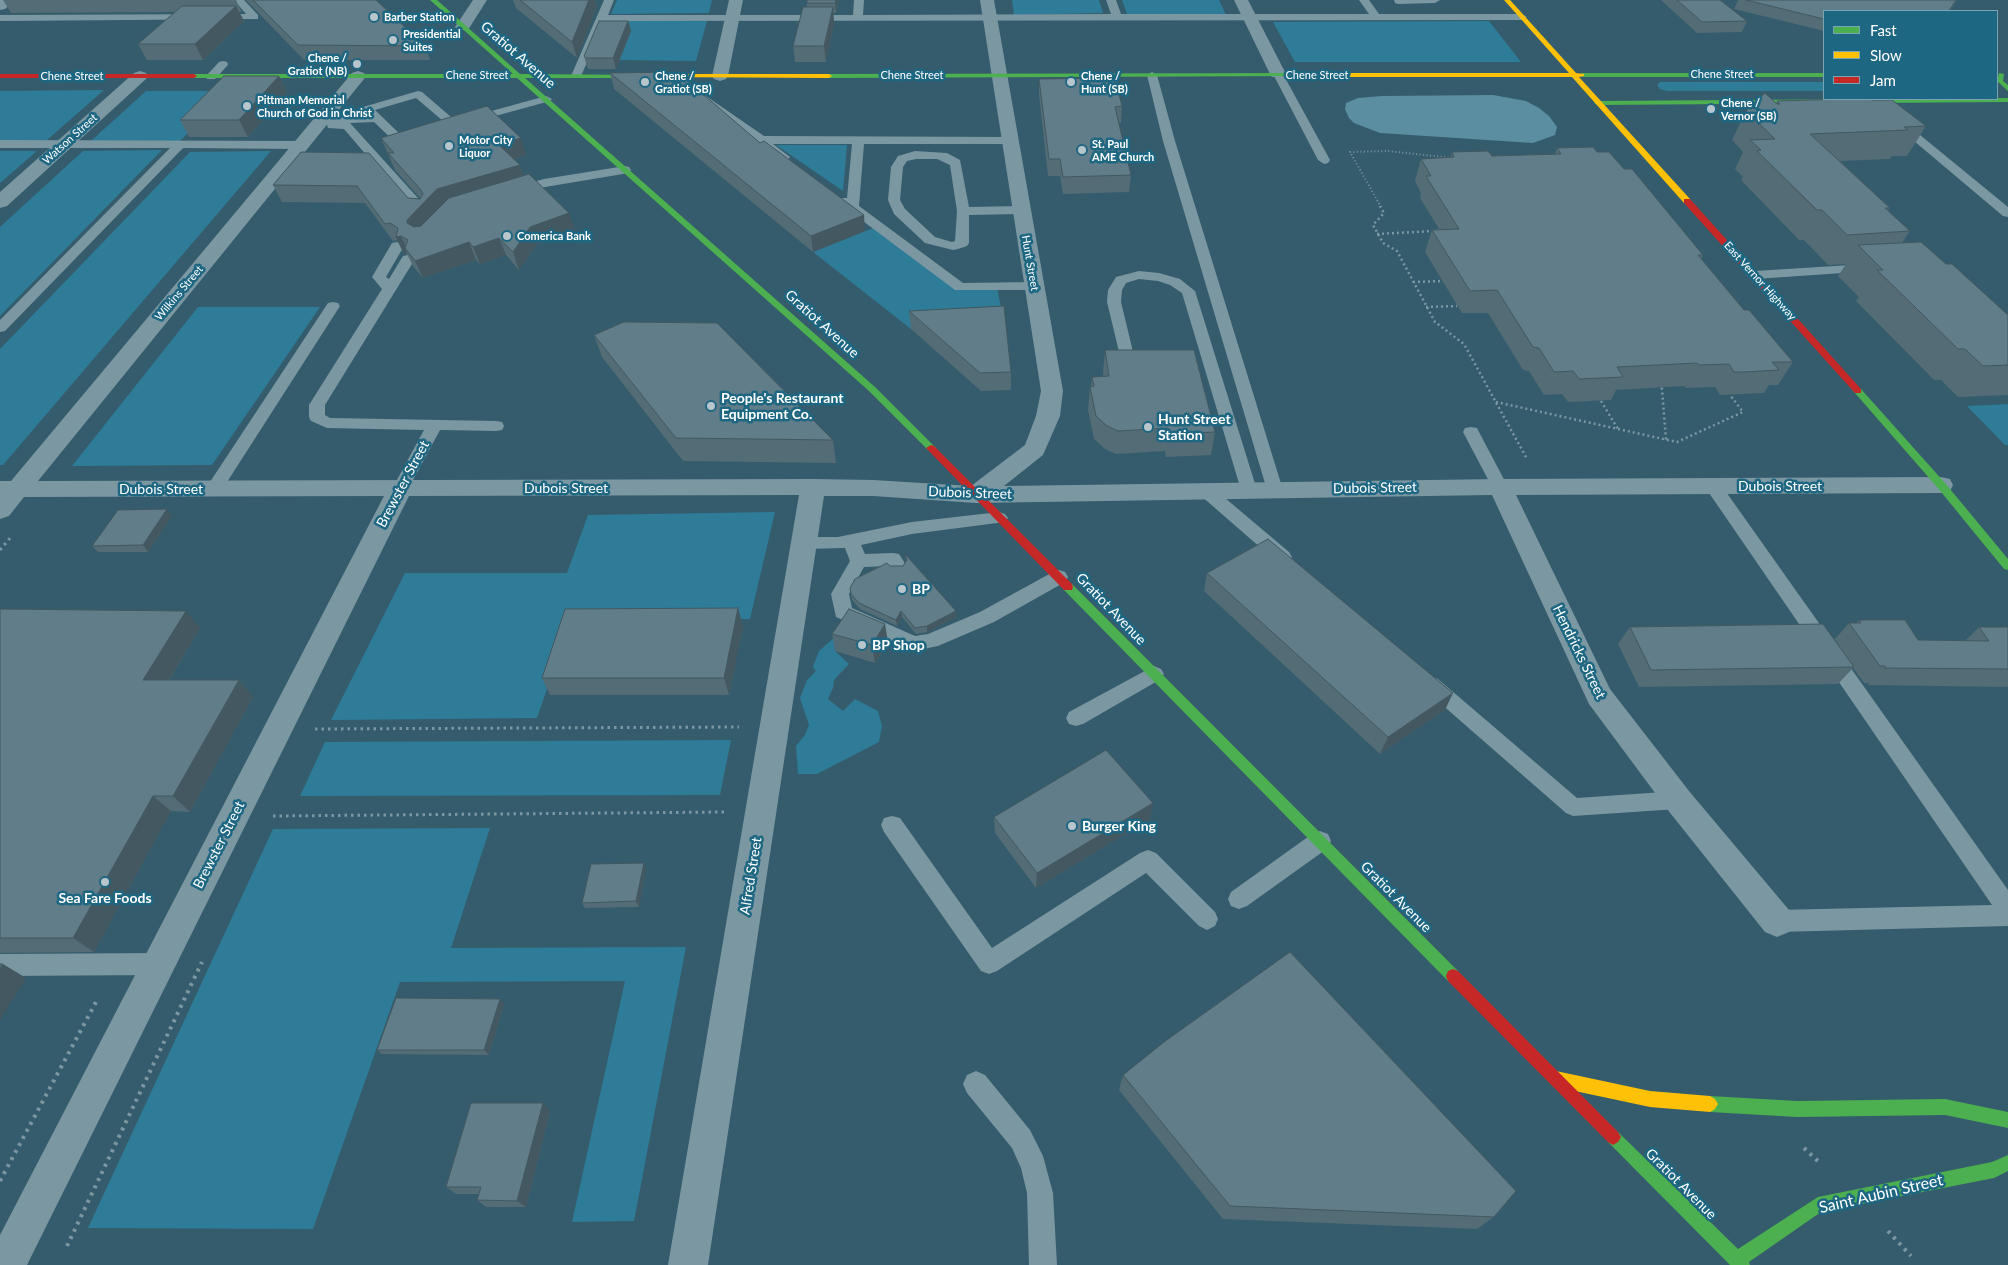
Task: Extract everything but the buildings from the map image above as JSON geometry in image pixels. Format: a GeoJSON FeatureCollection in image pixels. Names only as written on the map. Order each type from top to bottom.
{"type":"FeatureCollection","features":[{"type":"Feature","properties":{"kind":"street"},"geometry":{"type":"LineString","coordinates":[[0,6],[8,0]]}},
{"type":"Feature","properties":{"kind":"street","name":"Gratiot Avenue"},"geometry":{"type":"LineString","coordinates":[[433,0],[842,361],[1059,577],[1556,1079],[1736,1264]]}},
{"type":"Feature","properties":{"kind":"street"},"geometry":{"type":"LineString","coordinates":[[463,27],[480,0]]}},
{"type":"Feature","properties":{"kind":"street"},"geometry":{"type":"LineString","coordinates":[[720,76],[736,0]]}},
{"type":"Feature","properties":{"kind":"street","name":"Hunt Street"},"geometry":{"type":"LineString","coordinates":[[976,495],[1035,449],[1048,416],[1052,391],[987,0]]}},
{"type":"Feature","properties":{"kind":"street"},"geometry":{"type":"LineString","coordinates":[[1241,0],[1278,74]]}},
{"type":"Feature","properties":{"kind":"street","name":"East Vernor Highway"},"geometry":{"type":"LineString","coordinates":[[1507,0],[1597,103],[1755,274],[1941,485],[2008,566]]}},
{"type":"Feature","properties":{"kind":"street"},"geometry":{"type":"LineString","coordinates":[[1654,74],[1643,81],[1647,89],[1654,94],[1676,101]]}},
{"type":"Feature","properties":{"kind":"street","name":"Chene Street"},"geometry":{"type":"LineString","coordinates":[[0,76],[1823,74]]}},
{"type":"Feature","properties":{"kind":"street"},"geometry":{"type":"LineString","coordinates":[[2002,74],[2000,81],[2008,89]]}},
{"type":"Feature","properties":{"kind":"street","name":"Watson Street"},"geometry":{"type":"LineString","coordinates":[[0,202],[140,76]]}},
{"type":"Feature","properties":{"kind":"street","name":"Wilkins Street"},"geometry":{"type":"LineString","coordinates":[[0,510],[9,489],[358,76]]}},
{"type":"Feature","properties":{"kind":"street","name":"Chene Street"},"geometry":{"type":"LineString","coordinates":[[1597,103],[2008,100]]}},
{"type":"Feature","properties":{"kind":"street","name":"Dubois Street"},"geometry":{"type":"LineString","coordinates":[[9,489],[813,486],[976,495],[1500,486],[1941,485]]}},
{"type":"Feature","properties":{"kind":"street","name":"Alfred Street"},"geometry":{"type":"LineString","coordinates":[[688,1265],[813,486]]}},
{"type":"Feature","properties":{"kind":"street","name":"Hendricks Street"},"geometry":{"type":"LineString","coordinates":[[1500,486],[1599,696],[1678,800],[1777,921]]}},
{"type":"Feature","properties":{"kind":"street","name":"Brewster Street"},"geometry":{"type":"LineString","coordinates":[[6,1265],[400,488]]}},
{"type":"Feature","properties":{"kind":"street"},"geometry":{"type":"LineString","coordinates":[[1556,1079],[1650,1099],[1716,1105],[1797,1109],[1945,1107],[2008,1120]]}},
{"type":"Feature","properties":{"kind":"street","name":"Saint Aubin Street"},"geometry":{"type":"LineString","coordinates":[[1736,1264],[1818,1205],[1994,1170],[2008,1163]]}},
{"type":"Feature","properties":{"kind":"lane"},"geometry":{"type":"LineString","coordinates":[[0,18],[254,17],[239,0]]}},
{"type":"Feature","properties":{"kind":"lane"},"geometry":{"type":"LineString","coordinates":[[576,76],[609,0]]}},
{"type":"Feature","properties":{"kind":"lane"},"geometry":{"type":"LineString","coordinates":[[858,18],[859,0]]}},
{"type":"Feature","properties":{"kind":"lane"},"geometry":{"type":"LineString","coordinates":[[1111,0],[1117,18]]}},
{"type":"Feature","properties":{"kind":"lane"},"geometry":{"type":"LineString","coordinates":[[1364,0],[1376,17]]}},
{"type":"Feature","properties":{"kind":"lane"},"geometry":{"type":"LineString","coordinates":[[1398,1],[1436,0]]}},
{"type":"Feature","properties":{"kind":"lane"},"geometry":{"type":"LineString","coordinates":[[602,18],[1522,17]]}},
{"type":"Feature","properties":{"kind":"lane"},"geometry":{"type":"LineString","coordinates":[[211,76],[223,64]]}},
{"type":"Feature","properties":{"kind":"lane"},"geometry":{"type":"LineString","coordinates":[[1278,74],[1324,160]]}},
{"type":"Feature","properties":{"kind":"lane"},"geometry":{"type":"LineString","coordinates":[[1152,75],[1170,141],[1276,490]]}},
{"type":"Feature","properties":{"kind":"lane"},"geometry":{"type":"LineString","coordinates":[[674,76],[792,163]]}},
{"type":"Feature","properties":{"kind":"lane"},"geometry":{"type":"LineString","coordinates":[[454,125],[418,94],[367,109],[400,140],[454,125],[546,99]]}},
{"type":"Feature","properties":{"kind":"lane"},"geometry":{"type":"LineString","coordinates":[[1871,100],[2008,213]]}},
{"type":"Feature","properties":{"kind":"lane"},"geometry":{"type":"LineString","coordinates":[[318,124],[377,118]]}},
{"type":"Feature","properties":{"kind":"lane"},"geometry":{"type":"LineString","coordinates":[[318,124],[347,126],[422,211]]}},
{"type":"Feature","properties":{"kind":"lane"},"geometry":{"type":"LineString","coordinates":[[762,140],[1009,140]]}},
{"type":"Feature","properties":{"kind":"lane"},"geometry":{"type":"LineString","coordinates":[[854,208],[858,140]]}},
{"type":"Feature","properties":{"kind":"lane"},"geometry":{"type":"LineString","coordinates":[[0,144],[301,145]]}},
{"type":"Feature","properties":{"kind":"lane"},"geometry":{"type":"LineString","coordinates":[[0,328],[179,146]]}},
{"type":"Feature","properties":{"kind":"lane"},"geometry":{"type":"LineString","coordinates":[[915,155],[937,155],[947,157],[956,163],[963,211],[962,243],[953,246],[930,240],[899,211],[894,200],[897,167],[902,159],[915,155]]}},
{"type":"Feature","properties":{"kind":"lane"},"geometry":{"type":"LineString","coordinates":[[502,195],[544,183],[625,170]]}},
{"type":"Feature","properties":{"kind":"lane"},"geometry":{"type":"LineString","coordinates":[[830,191],[960,287],[1034,286]]}},
{"type":"Feature","properties":{"kind":"lane"},"geometry":{"type":"LineString","coordinates":[[963,211],[1021,210]]}},
{"type":"Feature","properties":{"kind":"lane"},"geometry":{"type":"LineString","coordinates":[[389,288],[379,277],[397,246]]}},
{"type":"Feature","properties":{"kind":"lane"},"geometry":{"type":"LineString","coordinates":[[411,263],[404,278],[389,288],[317,405],[317,417],[327,423],[496,426]]}},
{"type":"Feature","properties":{"kind":"lane"},"geometry":{"type":"LineString","coordinates":[[1755,274],[1885,268]]}},
{"type":"Feature","properties":{"kind":"lane"},"geometry":{"type":"LineString","coordinates":[[1127,356],[1114,302],[1115,290],[1121,280],[1139,276],[1159,277],[1175,282],[1188,291],[1249,490]]}},
{"type":"Feature","properties":{"kind":"lane"},"geometry":{"type":"LineString","coordinates":[[214,489],[332,306]]}},
{"type":"Feature","properties":{"kind":"lane","name":"Brewster Street"},"geometry":{"type":"LineString","coordinates":[[400,488],[434,426]]}},
{"type":"Feature","properties":{"kind":"lane","name":"Hendricks Street"},"geometry":{"type":"LineString","coordinates":[[1471,432],[1500,486]]}},
{"type":"Feature","properties":{"kind":"lane"},"geometry":{"type":"LineString","coordinates":[[1713,486],[2008,909]]}},
{"type":"Feature","properties":{"kind":"lane"},"geometry":{"type":"LineString","coordinates":[[1206,491],[1296,568]]}},
{"type":"Feature","properties":{"kind":"lane"},"geometry":{"type":"LineString","coordinates":[[804,543],[838,544],[912,528],[999,518]]}},
{"type":"Feature","properties":{"kind":"lane"},"geometry":{"type":"LineString","coordinates":[[851,541],[859,561],[877,575]]}},
{"type":"Feature","properties":{"kind":"lane"},"geometry":{"type":"LineString","coordinates":[[859,561],[892,559],[897,565]]}},
{"type":"Feature","properties":{"kind":"lane"},"geometry":{"type":"LineString","coordinates":[[859,561],[840,594],[843,612],[914,644],[953,625],[987,616],[1059,577]]}},
{"type":"Feature","properties":{"kind":"lane"},"geometry":{"type":"LineString","coordinates":[[1416,672],[1573,807],[1678,800]]}},
{"type":"Feature","properties":{"kind":"lane"},"geometry":{"type":"LineString","coordinates":[[1076,718],[1154,674]]}},
{"type":"Feature","properties":{"kind":"lane"},"geometry":{"type":"LineString","coordinates":[[892,825],[989,963],[1148,860],[1207,919]]}},
{"type":"Feature","properties":{"kind":"lane"},"geometry":{"type":"LineString","coordinates":[[1239,899],[1320,842]]}},
{"type":"Feature","properties":{"kind":"lane"},"geometry":{"type":"LineString","coordinates":[[1777,921],[2008,914]]}},
{"type":"Feature","properties":{"kind":"lane"},"geometry":{"type":"LineString","coordinates":[[0,965],[159,964]]}},
{"type":"Feature","properties":{"kind":"lane"},"geometry":{"type":"LineString","coordinates":[[976,1084],[1021,1139],[1034,1165],[1040,1194],[1043,1265]]}},
{"type":"Feature","properties":{"kind":"path"},"geometry":{"type":"LineString","coordinates":[[1458,158],[1388,151],[1350,152],[1384,213],[1373,224],[1383,243],[1397,251],[1435,322],[1464,344],[1529,461]]}},
{"type":"Feature","properties":{"kind":"path"},"geometry":{"type":"LineString","coordinates":[[1440,156],[1444,162]]}},
{"type":"Feature","properties":{"kind":"path"},"geometry":{"type":"LineString","coordinates":[[1378,234],[1435,231]]}},
{"type":"Feature","properties":{"kind":"path"},"geometry":{"type":"LineString","coordinates":[[1413,282],[1443,281]]}},
{"type":"Feature","properties":{"kind":"path"},"geometry":{"type":"LineString","coordinates":[[1426,307],[1458,306]]}},
{"type":"Feature","properties":{"kind":"path"},"geometry":{"type":"LineString","coordinates":[[1657,382],[1662,389],[1666,440]]}},
{"type":"Feature","properties":{"kind":"path"},"geometry":{"type":"LineString","coordinates":[[1496,402],[1677,442],[1743,412],[1730,395]]}},
{"type":"Feature","properties":{"kind":"path"},"geometry":{"type":"LineString","coordinates":[[1600,401],[1619,430]]}},
{"type":"Feature","properties":{"kind":"path"},"geometry":{"type":"LineString","coordinates":[[315,729],[742,728]]}},
{"type":"Feature","properties":{"kind":"path"},"geometry":{"type":"LineString","coordinates":[[273,816],[726,812]]}},
{"type":"Feature","properties":{"kind":"path"},"geometry":{"type":"LineString","coordinates":[[67,1246],[207,953]]}},
{"type":"Feature","properties":{"kind":"path"},"geometry":{"type":"LineString","coordinates":[[0,1181],[116,964]]}},
{"type":"Feature","properties":{"kind":"path"},"geometry":{"type":"LineString","coordinates":[[1798,1142],[1823,1166]]}},
{"type":"Feature","properties":{"kind":"path"},"geometry":{"type":"LineString","coordinates":[[1886,1228],[1911,1256]]}},
{"type":"Feature","properties":{"kind":"shaded area"},"geometry":{"type":"Polygon","coordinates":[[[617,0],[712,0],[709,13],[611,14],[617,0]]]}},
{"type":"Feature","properties":{"kind":"shaded area"},"geometry":{"type":"Polygon","coordinates":[[[1012,0],[1099,0],[1103,13],[1014,15],[1012,0]]]}},
{"type":"Feature","properties":{"kind":"shaded area"},"geometry":{"type":"Polygon","coordinates":[[[1122,0],[1219,0],[1226,15],[1127,14],[1122,0]]]}},
{"type":"Feature","properties":{"kind":"shaded area"},"geometry":{"type":"Polygon","coordinates":[[[607,21],[707,21],[696,61],[619,60],[607,21]]]}},
{"type":"Feature","properties":{"kind":"shaded area"},"geometry":{"type":"Polygon","coordinates":[[[1489,21],[1521,62],[1295,62],[1273,22],[1489,21]]]}},
{"type":"Feature","properties":{"kind":"shaded area"},"geometry":{"type":"Polygon","coordinates":[[[1660,82],[1823,82],[1823,91],[1667,91],[1660,89],[1657,85],[1660,82]]]}},
{"type":"Feature","properties":{"kind":"shaded area"},"geometry":{"type":"Polygon","coordinates":[[[104,90],[46,141],[0,141],[0,91],[104,90]]]}},
{"type":"Feature","properties":{"kind":"shaded area"},"geometry":{"type":"Polygon","coordinates":[[[146,91],[230,91],[180,141],[91,141],[146,91]]]}},
{"type":"Feature","properties":{"kind":"shaded area"},"geometry":{"type":"Polygon","coordinates":[[[1493,95],[1526,101],[1539,108],[1549,116],[1557,127],[1555,135],[1533,143],[1380,133],[1354,123],[1349,118],[1345,109],[1346,103],[1358,98],[1493,95]]]}},
{"type":"Feature","properties":{"kind":"shaded area"},"geometry":{"type":"Polygon","coordinates":[[[776,145],[847,145],[843,191],[776,145]]]}},
{"type":"Feature","properties":{"kind":"shaded area"},"geometry":{"type":"Polygon","coordinates":[[[162,150],[0,316],[0,227],[83,151],[162,150]]]}},
{"type":"Feature","properties":{"kind":"shaded area"},"geometry":{"type":"Polygon","coordinates":[[[0,151],[37,151],[0,183],[0,151]]]}},
{"type":"Feature","properties":{"kind":"shaded area"},"geometry":{"type":"Polygon","coordinates":[[[271,151],[3,465],[0,465],[0,349],[190,152],[271,151]]]}},
{"type":"Feature","properties":{"kind":"shaded area"},"geometry":{"type":"Polygon","coordinates":[[[878,226],[960,287],[997,287],[1004,324],[911,329],[813,252],[878,226]]]}},
{"type":"Feature","properties":{"kind":"shaded area"},"geometry":{"type":"Polygon","coordinates":[[[198,307],[320,307],[212,465],[72,466],[198,307]]]}},
{"type":"Feature","properties":{"kind":"shaded area"},"geometry":{"type":"Polygon","coordinates":[[[2008,404],[2008,445],[2005,445],[1967,406],[2008,404]]]}},
{"type":"Feature","properties":{"kind":"shaded area"},"geometry":{"type":"Polygon","coordinates":[[[775,512],[750,619],[571,619],[537,718],[331,720],[405,573],[567,573],[588,515],[775,512]]]}},
{"type":"Feature","properties":{"kind":"shaded area"},"geometry":{"type":"Polygon","coordinates":[[[836,636],[838,642],[835,651],[849,664],[834,680],[828,699],[843,711],[855,699],[878,711],[882,726],[879,742],[817,774],[798,774],[796,746],[805,735],[809,725],[800,698],[807,680],[816,671],[813,667],[819,651],[836,636]]]}},
{"type":"Feature","properties":{"kind":"shaded area"},"geometry":{"type":"Polygon","coordinates":[[[731,740],[720,795],[300,796],[325,742],[731,740]]]}},
{"type":"Feature","properties":{"kind":"shaded area"},"geometry":{"type":"Polygon","coordinates":[[[490,828],[451,948],[686,947],[634,1221],[572,1222],[625,981],[400,982],[313,1229],[88,1228],[273,829],[490,828]]]}},
{"type":"Feature","properties":{"kind":"traffic: fast"},"geometry":{"type":"LineString","coordinates":[[433,0],[872,389],[931,448]]}},
{"type":"Feature","properties":{"kind":"traffic: fast"},"geometry":{"type":"LineString","coordinates":[[2001,74],[2000,81],[2008,89]]}},
{"type":"Feature","properties":{"kind":"traffic: fast"},"geometry":{"type":"LineString","coordinates":[[829,76],[1304,75]]}},
{"type":"Feature","properties":{"kind":"traffic: fast"},"geometry":{"type":"LineString","coordinates":[[1582,75],[1823,75]]}},
{"type":"Feature","properties":{"kind":"traffic: fast"},"geometry":{"type":"LineString","coordinates":[[194,76],[650,76]]}},
{"type":"Feature","properties":{"kind":"traffic: fast"},"geometry":{"type":"LineString","coordinates":[[1597,103],[2008,100]]}},
{"type":"Feature","properties":{"kind":"traffic: fast"},"geometry":{"type":"LineString","coordinates":[[1858,391],[1941,485],[2008,566]]}},
{"type":"Feature","properties":{"kind":"traffic: fast"},"geometry":{"type":"LineString","coordinates":[[1068,587],[1453,976]]}},
{"type":"Feature","properties":{"kind":"traffic: fast"},"geometry":{"type":"LineString","coordinates":[[1710,1104],[1797,1109],[1945,1107],[2008,1120]]}},
{"type":"Feature","properties":{"kind":"traffic: fast"},"geometry":{"type":"LineString","coordinates":[[1613,1137],[1742,1265]]}},
{"type":"Feature","properties":{"kind":"traffic: fast"},"geometry":{"type":"LineString","coordinates":[[1737,1260],[1818,1205],[1994,1170],[2008,1163]]}},
{"type":"Feature","properties":{"kind":"traffic: slow"},"geometry":{"type":"LineString","coordinates":[[1507,0],[1687,201]]}},
{"type":"Feature","properties":{"kind":"traffic: slow"},"geometry":{"type":"LineString","coordinates":[[1304,75],[1582,75]]}},
{"type":"Feature","properties":{"kind":"traffic: slow"},"geometry":{"type":"LineString","coordinates":[[650,76],[829,76]]}},
{"type":"Feature","properties":{"kind":"traffic: slow"},"geometry":{"type":"LineString","coordinates":[[1556,1079],[1650,1099],[1710,1104]]}},
{"type":"Feature","properties":{"kind":"traffic: jam"},"geometry":{"type":"LineString","coordinates":[[0,76],[194,76]]}},
{"type":"Feature","properties":{"kind":"traffic: jam"},"geometry":{"type":"LineString","coordinates":[[1687,201],[1858,391]]}},
{"type":"Feature","properties":{"kind":"traffic: jam"},"geometry":{"type":"LineString","coordinates":[[931,448],[1068,587]]}},
{"type":"Feature","properties":{"kind":"traffic: jam"},"geometry":{"type":"LineString","coordinates":[[1453,976],[1613,1137]]}},
{"type":"Feature","properties":{"kind":"place","name":"Barber Station"},"geometry":{"type":"Point","coordinates":[374,17]}},
{"type":"Feature","properties":{"kind":"place","name":"Presidential Suites"},"geometry":{"type":"Point","coordinates":[393,40]}},
{"type":"Feature","properties":{"kind":"place","name":"Chene / Gratiot (NB)"},"geometry":{"type":"Point","coordinates":[357,64]}},
{"type":"Feature","properties":{"kind":"place","name":"Chene / Gratiot (SB)"},"geometry":{"type":"Point","coordinates":[645,82]}},
{"type":"Feature","properties":{"kind":"place","name":"Chene / Hunt (SB)"},"geometry":{"type":"Point","coordinates":[1071,82]}},
{"type":"Feature","properties":{"kind":"place","name":"Pittman Memorial Church of God in Christ"},"geometry":{"type":"Point","coordinates":[247,106]}},
{"type":"Feature","properties":{"kind":"place","name":"Chene / Vernor (SB)"},"geometry":{"type":"Point","coordinates":[1711,109]}},
{"type":"Feature","properties":{"kind":"place","name":"Motor City Liquor"},"geometry":{"type":"Point","coordinates":[449,146]}},
{"type":"Feature","properties":{"kind":"place","name":"St. Paul AME Church"},"geometry":{"type":"Point","coordinates":[1082,150]}},
{"type":"Feature","properties":{"kind":"place","name":"Comerica Bank"},"geometry":{"type":"Point","coordinates":[507,236]}},
{"type":"Feature","properties":{"kind":"place","name":"People's Restaurant Equipment Co."},"geometry":{"type":"Point","coordinates":[711,406]}},
{"type":"Feature","properties":{"kind":"place","name":"Hunt Street Station"},"geometry":{"type":"Point","coordinates":[1148,427]}},
{"type":"Feature","properties":{"kind":"place","name":"BP"},"geometry":{"type":"Point","coordinates":[902,589]}},
{"type":"Feature","properties":{"kind":"place","name":"BP Shop"},"geometry":{"type":"Point","coordinates":[862,645]}},
{"type":"Feature","properties":{"kind":"place","name":"Burger King"},"geometry":{"type":"Point","coordinates":[1072,826]}},
{"type":"Feature","properties":{"kind":"place","name":"Sea Fare Foods"},"geometry":{"type":"Point","coordinates":[105,882]}}]}
